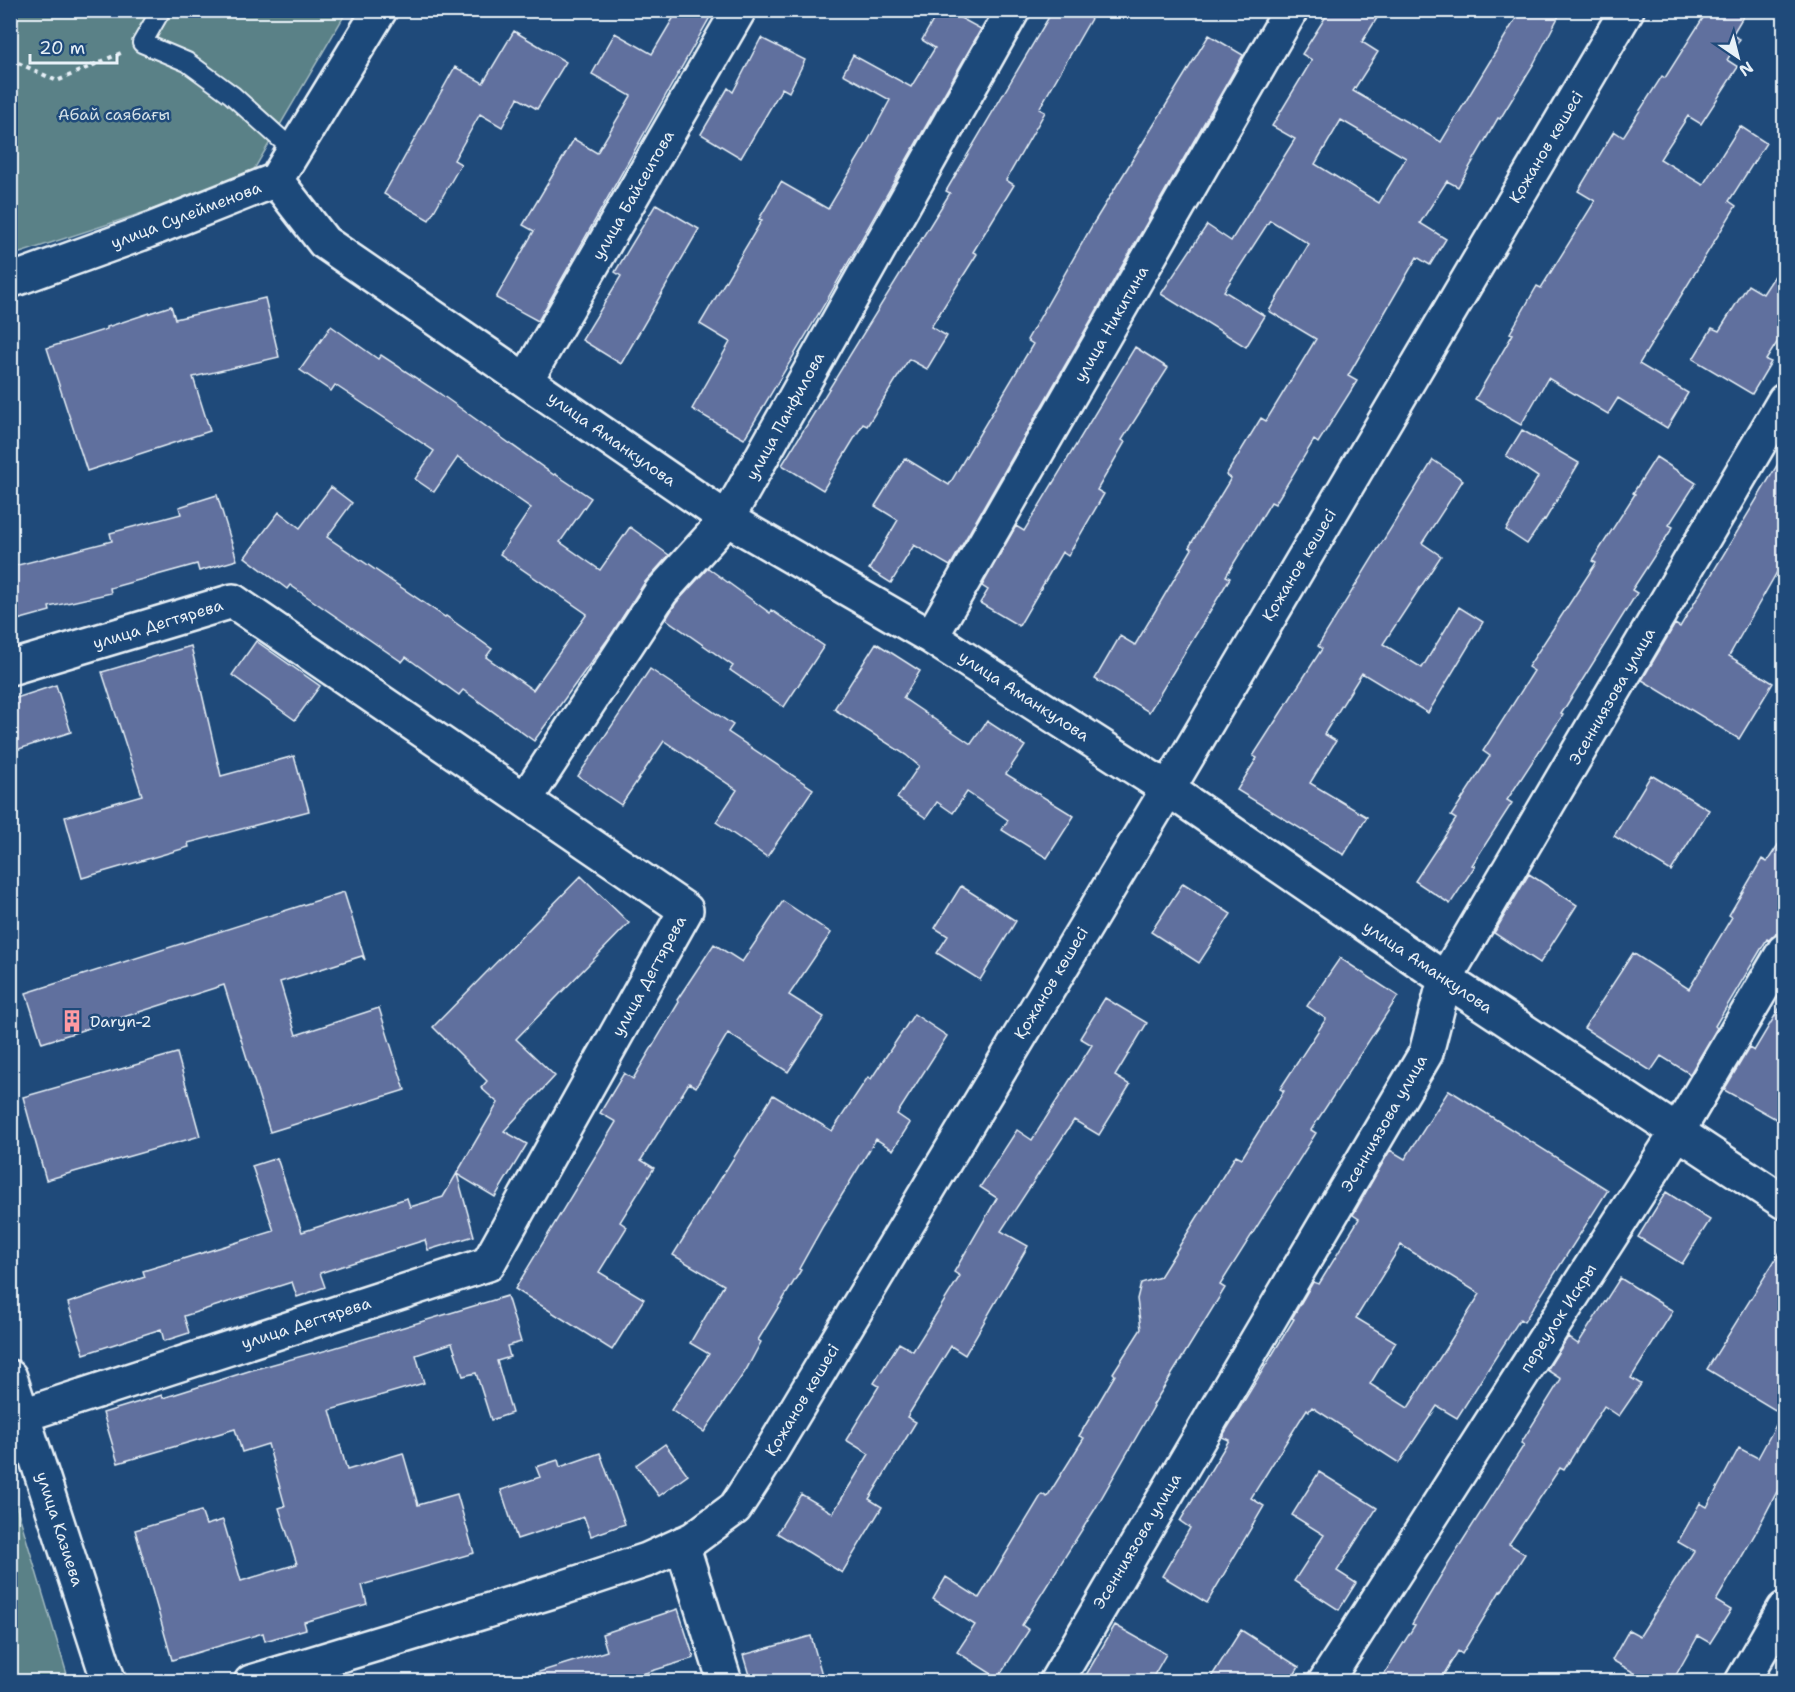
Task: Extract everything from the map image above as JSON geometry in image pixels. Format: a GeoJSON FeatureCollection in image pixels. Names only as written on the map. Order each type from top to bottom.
{"type":"FeatureCollection","features":[{"type":"Feature","properties":{"kind":"street","name":"улица Сулейменова"},"geometry":{"type":"LineString","coordinates":[[10,281],[140,234],[276,180],[380,10]]}},
{"type":"Feature","properties":{"kind":"street","name":"улица Байсеитова"},"geometry":{"type":"LineString","coordinates":[[526,380],[740,10]]}},
{"type":"Feature","properties":{"kind":"street","name":"улица Панфилова"},"geometry":{"type":"LineString","coordinates":[[525,800],[661,592],[727,519],[1013,10]]}},
{"type":"Feature","properties":{"kind":"street","name":"улица Никитина"},"geometry":{"type":"LineString","coordinates":[[932,637],[1291,10]]}},
{"type":"Feature","properties":{"kind":"street","name":"Қожанов көшесі"},"geometry":{"type":"LineString","coordinates":[[251,1682],[553,1591],[647,1560],[693,1539],[735,1508],[1168,789],[1627,10]]}},
{"type":"Feature","properties":{"kind":"street","name":"улица Аманкулова"},"geometry":{"type":"LineString","coordinates":[[276,180],[324,242],[727,519],[932,637],[1168,789],[1446,979],[1785,1202]]}},
{"type":"Feature","properties":{"kind":"street","name":"Эсенниязова улица"},"geometry":{"type":"LineString","coordinates":[[1056,1682],[1426,1053],[1446,979],[1785,401]]}},
{"type":"Feature","properties":{"kind":"street","name":"улица Дегтярева"},"geometry":{"type":"LineString","coordinates":[[10,668],[233,601],[686,910],[488,1264],[23,1415]]}},
{"type":"Feature","properties":{"kind":"street","name":"переулок Искры"},"geometry":{"type":"LineString","coordinates":[[1325,1682],[1678,1131],[1785,951]]}},
{"type":"Feature","properties":{"kind":"street","name":"улица Казиева"},"geometry":{"type":"LineString","coordinates":[[10,1377],[109,1682]]}},
{"type":"Feature","properties":{"kind":"street"},"geometry":{"type":"LineString","coordinates":[[682,1544],[725,1682]]}},
{"type":"Feature","properties":{"kind":"street"},"geometry":{"type":"LineString","coordinates":[[1742,1682],[1785,1609]]}},
{"type":"Feature","properties":{"kind":"lane"},"geometry":{"type":"LineString","coordinates":[[160,10],[142,43],[196,69],[232,95],[294,151]]}},
{"type":"Feature","properties":{"kind":"path"},"geometry":{"type":"LineString","coordinates":[[10,59],[57,81],[142,43]]}},
{"type":"Feature","properties":{"kind":"green space","name":"Абай саябағы"},"geometry":{"type":"Polygon","coordinates":[[[10,11],[347,11],[249,178],[11,256],[10,11]]]}},
{"type":"Feature","properties":{"kind":"green space"},"geometry":{"type":"Polygon","coordinates":[[[11,1488],[69,1681],[11,1681],[11,1488]]]}},
{"type":"Feature","properties":{"kind":"building"},"geometry":{"type":"Polygon","coordinates":[[[678,10],[714,10],[538,321],[496,298],[534,231],[523,225],[574,139],[597,153],[631,96],[592,74],[615,33],[652,54],[678,10]]]}},
{"type":"Feature","properties":{"kind":"building"},"geometry":{"type":"Polygon","coordinates":[[[939,10],[946,10],[981,29],[828,298],[744,439],[692,409],[730,342],[700,324],[762,220],[759,219],[781,182],[828,209],[863,150],[890,100],[843,74],[853,55],[911,87],[935,48],[922,40],[939,10]]]}},
{"type":"Feature","properties":{"kind":"building"},"geometry":{"type":"Polygon","coordinates":[[[1053,10],[1096,10],[1039,109],[1045,112],[1006,180],[1014,185],[973,252],[977,254],[931,327],[947,336],[927,369],[909,359],[867,426],[863,424],[823,490],[782,465],[950,193],[946,191],[1053,10]]]}},
{"type":"Feature","properties":{"kind":"building"},"geometry":{"type":"Polygon","coordinates":[[[1330,10],[1382,10],[1362,42],[1378,52],[1353,91],[1441,142],[1521,10],[1562,10],[1533,65],[1500,119],[1498,118],[1458,187],[1447,181],[1420,223],[1446,239],[1430,265],[1417,257],[1348,376],[1357,381],[1318,443],[1314,440],[1275,504],[1271,502],[1226,576],[1230,578],[1149,712],[1095,679],[1120,636],[1135,645],[1192,549],[1189,547],[1231,478],[1226,475],[1261,418],[1266,421],[1316,339],[1269,311],[1309,244],[1270,220],[1224,291],[1265,316],[1246,347],[1161,294],[1207,225],[1231,241],[1295,139],[1272,126],[1312,60],[1302,54],[1330,10]],[[1341,120],[1315,164],[1379,203],[1406,158],[1341,120]]]}},
{"type":"Feature","properties":{"kind":"building"},"geometry":{"type":"Polygon","coordinates":[[[1708,10],[1747,10],[1732,35],[1740,39],[1727,60],[1738,67],[1701,124],[1688,116],[1660,159],[1703,185],[1740,126],[1766,143],[1729,201],[1736,206],[1639,364],[1688,393],[1667,428],[1618,398],[1608,414],[1548,378],[1521,425],[1475,399],[1513,334],[1510,333],[1537,286],[1541,288],[1595,201],[1578,191],[1614,131],[1623,137],[1662,76],[1665,78],[1708,10]]]}},
{"type":"Feature","properties":{"kind":"building"},"geometry":{"type":"Polygon","coordinates":[[[514,31],[566,62],[537,109],[518,98],[502,127],[480,114],[454,160],[461,164],[429,220],[384,194],[455,67],[483,83],[514,31]]]}},
{"type":"Feature","properties":{"kind":"building"},"geometry":{"type":"Polygon","coordinates":[[[1209,35],[1243,55],[950,566],[914,545],[891,583],[869,569],[898,520],[875,506],[905,458],[949,485],[1033,344],[1027,340],[1093,224],[1209,35]]]}},
{"type":"Feature","properties":{"kind":"building"},"geometry":{"type":"Polygon","coordinates":[[[761,38],[805,60],[789,92],[782,88],[741,158],[701,134],[728,88],[733,92],[761,38]]]}},
{"type":"Feature","properties":{"kind":"building"},"geometry":{"type":"Polygon","coordinates":[[[656,204],[699,229],[621,364],[582,340],[621,276],[615,272],[656,204]]]}},
{"type":"Feature","properties":{"kind":"building"},"geometry":{"type":"Polygon","coordinates":[[[1785,260],[1785,330],[1766,360],[1771,362],[1752,394],[1693,359],[1712,328],[1719,331],[1748,285],[1763,294],[1785,260]]]}},
{"type":"Feature","properties":{"kind":"building"},"geometry":{"type":"Polygon","coordinates":[[[265,298],[279,357],[193,377],[210,431],[87,471],[47,348],[171,306],[175,319],[265,298]]]}},
{"type":"Feature","properties":{"kind":"building"},"geometry":{"type":"Polygon","coordinates":[[[331,326],[378,359],[381,355],[439,393],[554,475],[591,498],[560,542],[600,570],[630,527],[669,555],[645,582],[613,632],[534,741],[463,690],[459,695],[406,657],[402,662],[290,585],[287,589],[245,557],[279,512],[300,528],[331,487],[352,503],[327,537],[492,649],[486,657],[533,690],[587,614],[500,554],[531,508],[458,457],[434,492],[415,479],[434,451],[335,385],[331,391],[300,370],[331,326]]]}},
{"type":"Feature","properties":{"kind":"building"},"geometry":{"type":"Polygon","coordinates":[[[1135,347],[1168,368],[1122,440],[1125,442],[1097,490],[1104,494],[1068,556],[1062,552],[1019,626],[980,603],[988,590],[982,586],[1016,526],[1024,531],[1135,347]]]}},
{"type":"Feature","properties":{"kind":"building"},"geometry":{"type":"Polygon","coordinates":[[[1522,430],[1579,463],[1545,520],[1527,544],[1506,530],[1538,477],[1506,456],[1522,430]]]}},
{"type":"Feature","properties":{"kind":"building"},"geometry":{"type":"Polygon","coordinates":[[[1785,452],[1785,558],[1729,656],[1773,683],[1739,739],[1642,680],[1675,624],[1680,627],[1785,452]]]}},
{"type":"Feature","properties":{"kind":"building"},"geometry":{"type":"Polygon","coordinates":[[[1656,457],[1696,483],[1669,525],[1673,527],[1632,590],[1637,593],[1561,714],[1563,715],[1507,800],[1512,803],[1450,904],[1415,881],[1456,819],[1451,816],[1490,756],[1483,751],[1534,671],[1528,667],[1596,563],[1592,561],[1656,457]]]}},
{"type":"Feature","properties":{"kind":"building"},"geometry":{"type":"Polygon","coordinates":[[[1433,460],[1463,480],[1422,543],[1441,556],[1383,644],[1422,668],[1459,607],[1483,622],[1428,713],[1362,673],[1324,734],[1336,741],[1310,783],[1367,817],[1344,855],[1237,790],[1257,758],[1253,756],[1322,649],[1318,646],[1433,460]]]}},
{"type":"Feature","properties":{"kind":"building"},"geometry":{"type":"Polygon","coordinates":[[[217,495],[237,560],[199,571],[197,564],[110,588],[111,593],[49,607],[50,611],[10,622],[10,567],[112,541],[110,533],[181,514],[179,507],[217,495]]]}},
{"type":"Feature","properties":{"kind":"building"},"geometry":{"type":"Polygon","coordinates":[[[708,568],[770,613],[771,610],[824,646],[784,707],[730,670],[733,666],[666,619],[676,603],[708,568]]]}},
{"type":"Feature","properties":{"kind":"building"},"geometry":{"type":"Polygon","coordinates":[[[256,641],[320,686],[295,720],[232,675],[256,641]]]}},
{"type":"Feature","properties":{"kind":"building"},"geometry":{"type":"Polygon","coordinates":[[[876,643],[920,671],[903,698],[971,744],[987,721],[1025,746],[1006,774],[1074,816],[1047,858],[1002,830],[1008,820],[967,792],[953,813],[937,802],[926,818],[897,798],[919,766],[906,755],[834,709],[876,643]]]}},
{"type":"Feature","properties":{"kind":"building"},"geometry":{"type":"Polygon","coordinates":[[[191,646],[221,776],[294,756],[309,811],[188,843],[189,847],[82,878],[65,817],[142,795],[102,672],[191,646]]]}},
{"type":"Feature","properties":{"kind":"building"},"geometry":{"type":"Polygon","coordinates":[[[650,669],[733,725],[728,732],[813,789],[767,857],[716,822],[737,790],[664,741],[621,805],[578,776],[650,669]]]}},
{"type":"Feature","properties":{"kind":"building"},"geometry":{"type":"Polygon","coordinates":[[[56,685],[71,732],[10,752],[10,700],[56,685]]]}},
{"type":"Feature","properties":{"kind":"building"},"geometry":{"type":"Polygon","coordinates":[[[1651,775],[1709,810],[1671,871],[1614,836],[1651,775]]]}},
{"type":"Feature","properties":{"kind":"building"},"geometry":{"type":"Polygon","coordinates":[[[1785,834],[1785,932],[1767,939],[1715,1026],[1717,1028],[1690,1074],[1661,1056],[1651,1071],[1584,1028],[1633,953],[1689,989],[1732,917],[1729,915],[1762,859],[1767,862],[1785,834]]]}},
{"type":"Feature","properties":{"kind":"building"},"geometry":{"type":"Polygon","coordinates":[[[1529,874],[1577,905],[1540,963],[1494,933],[1529,874]]]}},
{"type":"Feature","properties":{"kind":"building"},"geometry":{"type":"Polygon","coordinates":[[[581,876],[629,923],[516,1039],[555,1076],[504,1131],[527,1144],[495,1197],[457,1174],[474,1236],[428,1250],[425,1240],[320,1273],[325,1287],[297,1297],[292,1282],[184,1316],[189,1333],[164,1341],[161,1329],[84,1354],[68,1303],[145,1277],[143,1271],[274,1231],[252,1166],[277,1158],[302,1232],[407,1198],[410,1207],[443,1197],[498,1103],[481,1088],[487,1081],[433,1027],[581,876]]]}},
{"type":"Feature","properties":{"kind":"building"},"geometry":{"type":"Polygon","coordinates":[[[1183,883],[1231,914],[1199,963],[1151,932],[1183,883]]]}},
{"type":"Feature","properties":{"kind":"building"},"geometry":{"type":"Polygon","coordinates":[[[961,886],[1016,921],[980,980],[937,953],[948,936],[935,928],[961,886]]]}},
{"type":"Feature","properties":{"kind":"building","name":"Daryn-2"},"geometry":{"type":"Polygon","coordinates":[[[344,892],[365,960],[362,956],[280,982],[296,1035],[379,1008],[405,1090],[270,1132],[224,985],[42,1043],[26,993],[344,892]]]}},
{"type":"Feature","properties":{"kind":"building"},"geometry":{"type":"Polygon","coordinates":[[[783,901],[831,933],[789,995],[824,1017],[788,1072],[728,1033],[696,1087],[689,1083],[641,1160],[654,1168],[620,1222],[627,1227],[599,1272],[644,1299],[612,1350],[515,1289],[616,1122],[600,1113],[624,1073],[633,1079],[679,1002],[677,1000],[714,944],[742,962],[783,901]]]}},
{"type":"Feature","properties":{"kind":"building"},"geometry":{"type":"Polygon","coordinates":[[[1340,958],[1398,996],[1311,1130],[1316,1133],[1220,1285],[1225,1288],[1153,1405],[1095,1509],[1022,1625],[1029,1630],[998,1678],[957,1652],[975,1625],[933,1599],[946,1577],[979,1598],[1042,1494],[1047,1497],[1084,1438],[1079,1436],[1115,1375],[1113,1373],[1141,1329],[1137,1299],[1141,1283],[1160,1277],[1236,1155],[1242,1158],[1284,1091],[1280,1089],[1326,1019],[1307,1006],[1340,958]]]}},
{"type":"Feature","properties":{"kind":"building"},"geometry":{"type":"Polygon","coordinates":[[[1105,998],[1147,1023],[1115,1076],[1130,1085],[1099,1135],[1074,1120],[1001,1231],[1028,1246],[965,1355],[951,1346],[907,1417],[916,1422],[869,1499],[882,1507],[842,1573],[777,1533],[801,1494],[833,1513],[869,1454],[846,1440],[879,1386],[874,1383],[899,1343],[913,1351],[960,1276],[954,1272],[997,1198],[980,1187],[1017,1130],[1032,1140],[1092,1045],[1080,1038],[1105,998]]]}},
{"type":"Feature","properties":{"kind":"building"},"geometry":{"type":"Polygon","coordinates":[[[1785,999],[1785,1124],[1724,1090],[1749,1048],[1754,1051],[1785,999]]]}},
{"type":"Feature","properties":{"kind":"building"},"geometry":{"type":"Polygon","coordinates":[[[914,1014],[947,1036],[897,1114],[910,1123],[893,1150],[876,1139],[758,1340],[761,1342],[746,1370],[704,1432],[671,1410],[709,1354],[690,1343],[724,1285],[673,1255],[773,1095],[832,1131],[868,1077],[871,1079],[914,1014]]]}},
{"type":"Feature","properties":{"kind":"building"},"geometry":{"type":"Polygon","coordinates":[[[177,1053],[200,1136],[46,1180],[23,1097],[177,1053]]]}},
{"type":"Feature","properties":{"kind":"building"},"geometry":{"type":"Polygon","coordinates":[[[1449,1090],[1608,1190],[1524,1322],[1520,1319],[1457,1418],[1437,1406],[1399,1463],[1312,1407],[1309,1411],[1307,1409],[1251,1498],[1264,1506],[1207,1603],[1162,1576],[1190,1528],[1180,1521],[1229,1440],[1222,1437],[1294,1319],[1292,1318],[1313,1282],[1319,1284],[1359,1219],[1353,1215],[1390,1150],[1405,1159],[1449,1090]],[[1401,1245],[1356,1318],[1396,1342],[1370,1384],[1408,1408],[1480,1294],[1401,1245]]]}},
{"type":"Feature","properties":{"kind":"building"},"geometry":{"type":"Polygon","coordinates":[[[1666,1192],[1710,1220],[1682,1264],[1638,1237],[1666,1192]]]}},
{"type":"Feature","properties":{"kind":"building"},"geometry":{"type":"Polygon","coordinates":[[[1785,1244],[1785,1476],[1716,1601],[1731,1610],[1710,1643],[1698,1636],[1672,1682],[1650,1682],[1612,1660],[1629,1630],[1640,1636],[1694,1551],[1678,1542],[1700,1503],[1707,1507],[1739,1448],[1758,1458],[1782,1414],[1707,1369],[1785,1244]]]}},
{"type":"Feature","properties":{"kind":"building"},"geometry":{"type":"Polygon","coordinates":[[[1620,1278],[1673,1311],[1631,1378],[1641,1384],[1619,1416],[1604,1406],[1564,1470],[1560,1468],[1509,1544],[1525,1554],[1462,1654],[1458,1651],[1439,1682],[1379,1682],[1415,1625],[1412,1624],[1449,1562],[1524,1445],[1521,1443],[1561,1379],[1547,1370],[1568,1337],[1578,1344],[1620,1278]]]}},
{"type":"Feature","properties":{"kind":"building"},"geometry":{"type":"Polygon","coordinates":[[[507,1296],[521,1342],[507,1346],[510,1357],[497,1361],[512,1413],[491,1420],[476,1373],[463,1376],[452,1343],[416,1355],[424,1383],[330,1410],[347,1470],[403,1453],[418,1505],[457,1494],[474,1553],[362,1585],[367,1604],[304,1622],[306,1629],[265,1641],[263,1633],[172,1660],[135,1530],[201,1511],[206,1525],[223,1520],[241,1581],[297,1564],[279,1508],[285,1506],[268,1444],[242,1452],[235,1429],[118,1463],[103,1413],[162,1395],[163,1398],[507,1296]]]}},
{"type":"Feature","properties":{"kind":"building"},"geometry":{"type":"Polygon","coordinates":[[[665,1444],[688,1475],[659,1496],[636,1465],[665,1444]]]}},
{"type":"Feature","properties":{"kind":"building"},"geometry":{"type":"Polygon","coordinates":[[[600,1453],[625,1524],[591,1536],[584,1517],[517,1539],[501,1490],[540,1477],[536,1467],[558,1460],[560,1467],[600,1453]]]}},
{"type":"Feature","properties":{"kind":"building"},"geometry":{"type":"Polygon","coordinates":[[[1319,1472],[1377,1508],[1337,1571],[1356,1583],[1339,1610],[1294,1581],[1324,1535],[1292,1515],[1319,1472]]]}},
{"type":"Feature","properties":{"kind":"building"},"geometry":{"type":"Polygon","coordinates":[[[678,1609],[694,1658],[642,1674],[644,1682],[526,1682],[526,1676],[607,1651],[602,1634],[678,1609]]]}},
{"type":"Feature","properties":{"kind":"building"},"geometry":{"type":"Polygon","coordinates":[[[1115,1625],[1166,1654],[1150,1682],[1082,1682],[1115,1625]]]}},
{"type":"Feature","properties":{"kind":"building"},"geometry":{"type":"Polygon","coordinates":[[[1241,1630],[1299,1667],[1290,1682],[1208,1682],[1241,1630]]]}},
{"type":"Feature","properties":{"kind":"building"},"geometry":{"type":"Polygon","coordinates":[[[811,1636],[824,1682],[751,1682],[743,1655],[811,1636]]]}},
{"type":"Feature","properties":{"kind":"place","name":"Daryn-2"},"geometry":{"type":"Point","coordinates":[72,1021]}}]}
